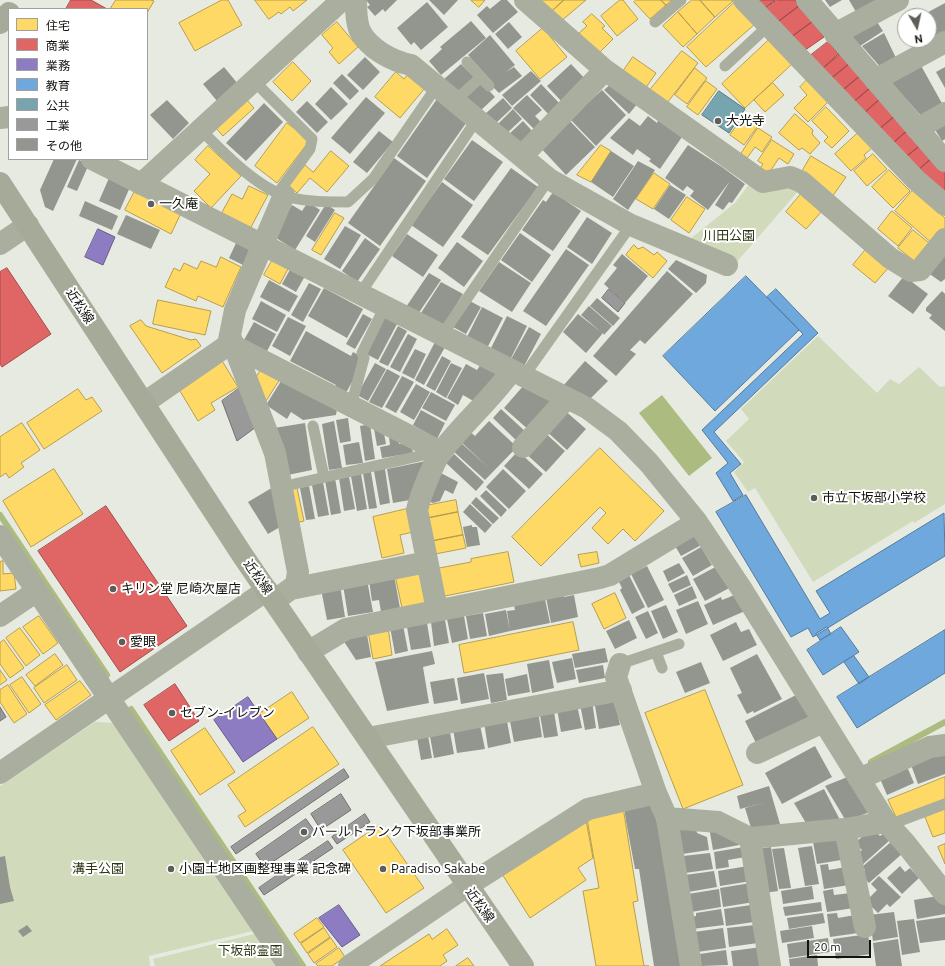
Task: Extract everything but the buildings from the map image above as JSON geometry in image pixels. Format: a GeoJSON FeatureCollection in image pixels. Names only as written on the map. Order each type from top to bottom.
{"type":"FeatureCollection","features":[{"type":"Feature","properties":{"kind":"street"},"geometry":{"type":"LineString","coordinates":[[14,8],[20,0]]}},
{"type":"Feature","properties":{"kind":"street"},"geometry":{"type":"LineString","coordinates":[[141,184],[342,0]]}},
{"type":"Feature","properties":{"kind":"street"},"geometry":{"type":"LineString","coordinates":[[356,0],[360,30],[368,41],[398,62],[411,65],[549,179],[631,226],[727,265]]}},
{"type":"Feature","properties":{"kind":"street"},"geometry":{"type":"LineString","coordinates":[[525,0],[606,70],[708,135],[763,182],[790,177],[802,182],[890,258],[910,271],[920,270],[945,240]]}},
{"type":"Feature","properties":{"kind":"street"},"geometry":{"type":"LineString","coordinates":[[744,0],[916,180],[945,205]]}},
{"type":"Feature","properties":{"kind":"street"},"geometry":{"type":"LineString","coordinates":[[807,0],[945,161]]}},
{"type":"Feature","properties":{"kind":"street"},"geometry":{"type":"LineString","coordinates":[[835,34],[898,0]]}},
{"type":"Feature","properties":{"kind":"street"},"geometry":{"type":"LineString","coordinates":[[0,24],[8,14]]}},
{"type":"Feature","properties":{"kind":"street"},"geometry":{"type":"LineString","coordinates":[[875,80],[945,42]]}},
{"type":"Feature","properties":{"kind":"street"},"geometry":{"type":"LineString","coordinates":[[522,156],[606,70]]}},
{"type":"Feature","properties":{"kind":"street"},"geometry":{"type":"LineString","coordinates":[[917,129],[945,113]]}},
{"type":"Feature","properties":{"kind":"street"},"geometry":{"type":"LineString","coordinates":[[94,160],[587,408],[618,431],[649,463],[697,522],[741,588],[824,722],[865,776],[892,823],[942,885]]}},
{"type":"Feature","properties":{"kind":"street","name":"近松線"},"geometry":{"type":"LineString","coordinates":[[0,183],[144,403],[277,594],[308,652],[523,966]]}},
{"type":"Feature","properties":{"kind":"street"},"geometry":{"type":"LineString","coordinates":[[0,773],[110,699],[277,594],[296,585],[298,572],[275,453],[232,341],[235,310],[263,245],[281,194]]}},
{"type":"Feature","properties":{"kind":"street"},"geometry":{"type":"LineString","coordinates":[[0,244],[28,225]]}},
{"type":"Feature","properties":{"kind":"street"},"geometry":{"type":"LineString","coordinates":[[144,403],[232,341]]}},
{"type":"Feature","properties":{"kind":"street"},"geometry":{"type":"LineString","coordinates":[[232,341],[351,406],[441,452]]}},
{"type":"Feature","properties":{"kind":"street"},"geometry":{"type":"LineString","coordinates":[[437,610],[417,510],[419,501],[441,452],[502,385],[518,373]]}},
{"type":"Feature","properties":{"kind":"street"},"geometry":{"type":"LineString","coordinates":[[523,447],[567,398]]}},
{"type":"Feature","properties":{"kind":"street"},"geometry":{"type":"LineString","coordinates":[[308,652],[346,629],[605,576],[697,522]]}},
{"type":"Feature","properties":{"kind":"street"},"geometry":{"type":"LineString","coordinates":[[2,543],[37,591],[289,966]]}},
{"type":"Feature","properties":{"kind":"street"},"geometry":{"type":"LineString","coordinates":[[277,594],[427,562]]}},
{"type":"Feature","properties":{"kind":"street"},"geometry":{"type":"LineString","coordinates":[[0,616],[37,591]]}},
{"type":"Feature","properties":{"kind":"street"},"geometry":{"type":"LineString","coordinates":[[620,664],[616,677],[656,793],[667,818],[691,966]]}},
{"type":"Feature","properties":{"kind":"street"},"geometry":{"type":"LineString","coordinates":[[368,738],[621,690]]}},
{"type":"Feature","properties":{"kind":"street"},"geometry":{"type":"LineString","coordinates":[[757,753],[824,722]]}},
{"type":"Feature","properties":{"kind":"street"},"geometry":{"type":"LineString","coordinates":[[865,776],[930,746],[945,745]]}},
{"type":"Feature","properties":{"kind":"street"},"geometry":{"type":"LineString","coordinates":[[349,966],[467,886],[588,809],[656,793]]}},
{"type":"Feature","properties":{"kind":"street"},"geometry":{"type":"LineString","coordinates":[[667,818],[718,822],[750,838],[892,823]]}},
{"type":"Feature","properties":{"kind":"street"},"geometry":{"type":"LineString","coordinates":[[845,829],[864,927]]}},
{"type":"Feature","properties":{"kind":"street"},"geometry":{"type":"LineString","coordinates":[[750,838],[770,966]]}},
{"type":"Feature","properties":{"kind":"lane"},"geometry":{"type":"LineString","coordinates":[[655,22],[681,0]]}},
{"type":"Feature","properties":{"kind":"lane"},"geometry":{"type":"LineString","coordinates":[[725,66],[768,26]]}},
{"type":"Feature","properties":{"kind":"lane"},"geometry":{"type":"LineString","coordinates":[[467,62],[489,86]]}},
{"type":"Feature","properties":{"kind":"lane"},"geometry":{"type":"LineString","coordinates":[[455,101],[481,77]]}},
{"type":"Feature","properties":{"kind":"lane"},"geometry":{"type":"LineString","coordinates":[[254,81],[312,139],[310,149],[281,194]]}},
{"type":"Feature","properties":{"kind":"lane"},"geometry":{"type":"LineString","coordinates":[[201,130],[229,159],[272,190],[290,198],[348,202],[373,179],[437,86]]}},
{"type":"Feature","properties":{"kind":"lane"},"geometry":{"type":"LineString","coordinates":[[360,294],[478,119]]}},
{"type":"Feature","properties":{"kind":"lane"},"geometry":{"type":"LineString","coordinates":[[442,335],[549,179]]}},
{"type":"Feature","properties":{"kind":"lane"},"geometry":{"type":"LineString","coordinates":[[518,373],[631,226]]}},
{"type":"Feature","properties":{"kind":"lane"},"geometry":{"type":"LineString","coordinates":[[351,406],[364,358],[362,353],[385,306]]}},
{"type":"Feature","properties":{"kind":"lane"},"geometry":{"type":"LineString","coordinates":[[313,426],[324,477]]}},
{"type":"Feature","properties":{"kind":"lane"},"geometry":{"type":"LineString","coordinates":[[281,487],[441,452]]}},
{"type":"Feature","properties":{"kind":"lane"},"geometry":{"type":"LineString","coordinates":[[620,664],[679,644]]}},
{"type":"Feature","properties":{"kind":"lane"},"geometry":{"type":"LineString","coordinates":[[656,652],[662,668]]}},
{"type":"Feature","properties":{"kind":"lane"},"geometry":{"type":"LineString","coordinates":[[892,823],[945,804]]}},
{"type":"Feature","properties":{"kind":"green space","name":"川田公園"},"geometry":{"type":"Polygon","coordinates":[[[750,183],[800,189],[735,264],[685,243],[735,203],[750,183]]]}},
{"type":"Feature","properties":{"kind":"green space"},"geometry":{"type":"Polygon","coordinates":[[[818,336],[877,393],[890,379],[899,384],[919,367],[940,387],[945,386],[945,504],[914,523],[913,521],[813,582],[755,488],[748,492],[734,472],[744,462],[726,441],[749,419],[741,409],[818,336]]]}},
{"type":"Feature","properties":{"kind":"green space","name":"溝手公園"},"geometry":{"type":"Polygon","coordinates":[[[95,722],[118,723],[257,930],[149,956],[150,966],[0,966],[0,786],[95,722]]]}},
{"type":"Feature","properties":{"kind":"green space","name":"下坂部霊園"},"geometry":{"type":"Polygon","coordinates":[[[258,933],[279,966],[155,966],[153,959],[258,933]]]}},
{"type":"Feature","properties":{"kind":"shaded area"},"geometry":{"type":"Polygon","coordinates":[[[662,395],[712,458],[689,476],[639,413],[662,395]]]}},
{"type":"Feature","properties":{"kind":"waterway"},"geometry":{"type":"LineString","coordinates":[[0,515],[107,675]]}},
{"type":"Feature","properties":{"kind":"waterway"},"geometry":{"type":"LineString","coordinates":[[131,709],[303,966]]}},
{"type":"Feature","properties":{"kind":"waterway"},"geometry":{"type":"LineString","coordinates":[[871,762],[945,722]]}},
{"type":"Feature","properties":{"kind":"place","name":"大光寺"},"geometry":{"type":"Point","coordinates":[718,121]}},
{"type":"Feature","properties":{"kind":"place","name":"一久庵"},"geometry":{"type":"Point","coordinates":[151,204]}},
{"type":"Feature","properties":{"kind":"place","name":"市立下坂部小学校"},"geometry":{"type":"Point","coordinates":[814,498]}},
{"type":"Feature","properties":{"kind":"place","name":"キリン堂 尼崎次屋店"},"geometry":{"type":"Point","coordinates":[113,589]}},
{"type":"Feature","properties":{"kind":"place","name":"愛眼"},"geometry":{"type":"Point","coordinates":[122,642]}},
{"type":"Feature","properties":{"kind":"place","name":"セブン-イレブン"},"geometry":{"type":"Point","coordinates":[172,713]}},
{"type":"Feature","properties":{"kind":"place","name":"バールトランク下坂部事業所"},"geometry":{"type":"Point","coordinates":[304,832]}},
{"type":"Feature","properties":{"kind":"place","name":"小園土地区画整理事業 記念碑"},"geometry":{"type":"Point","coordinates":[171,869]}},
{"type":"Feature","properties":{"kind":"place","name":"Paradiso Sakabe"},"geometry":{"type":"Point","coordinates":[383,869]}}]}
